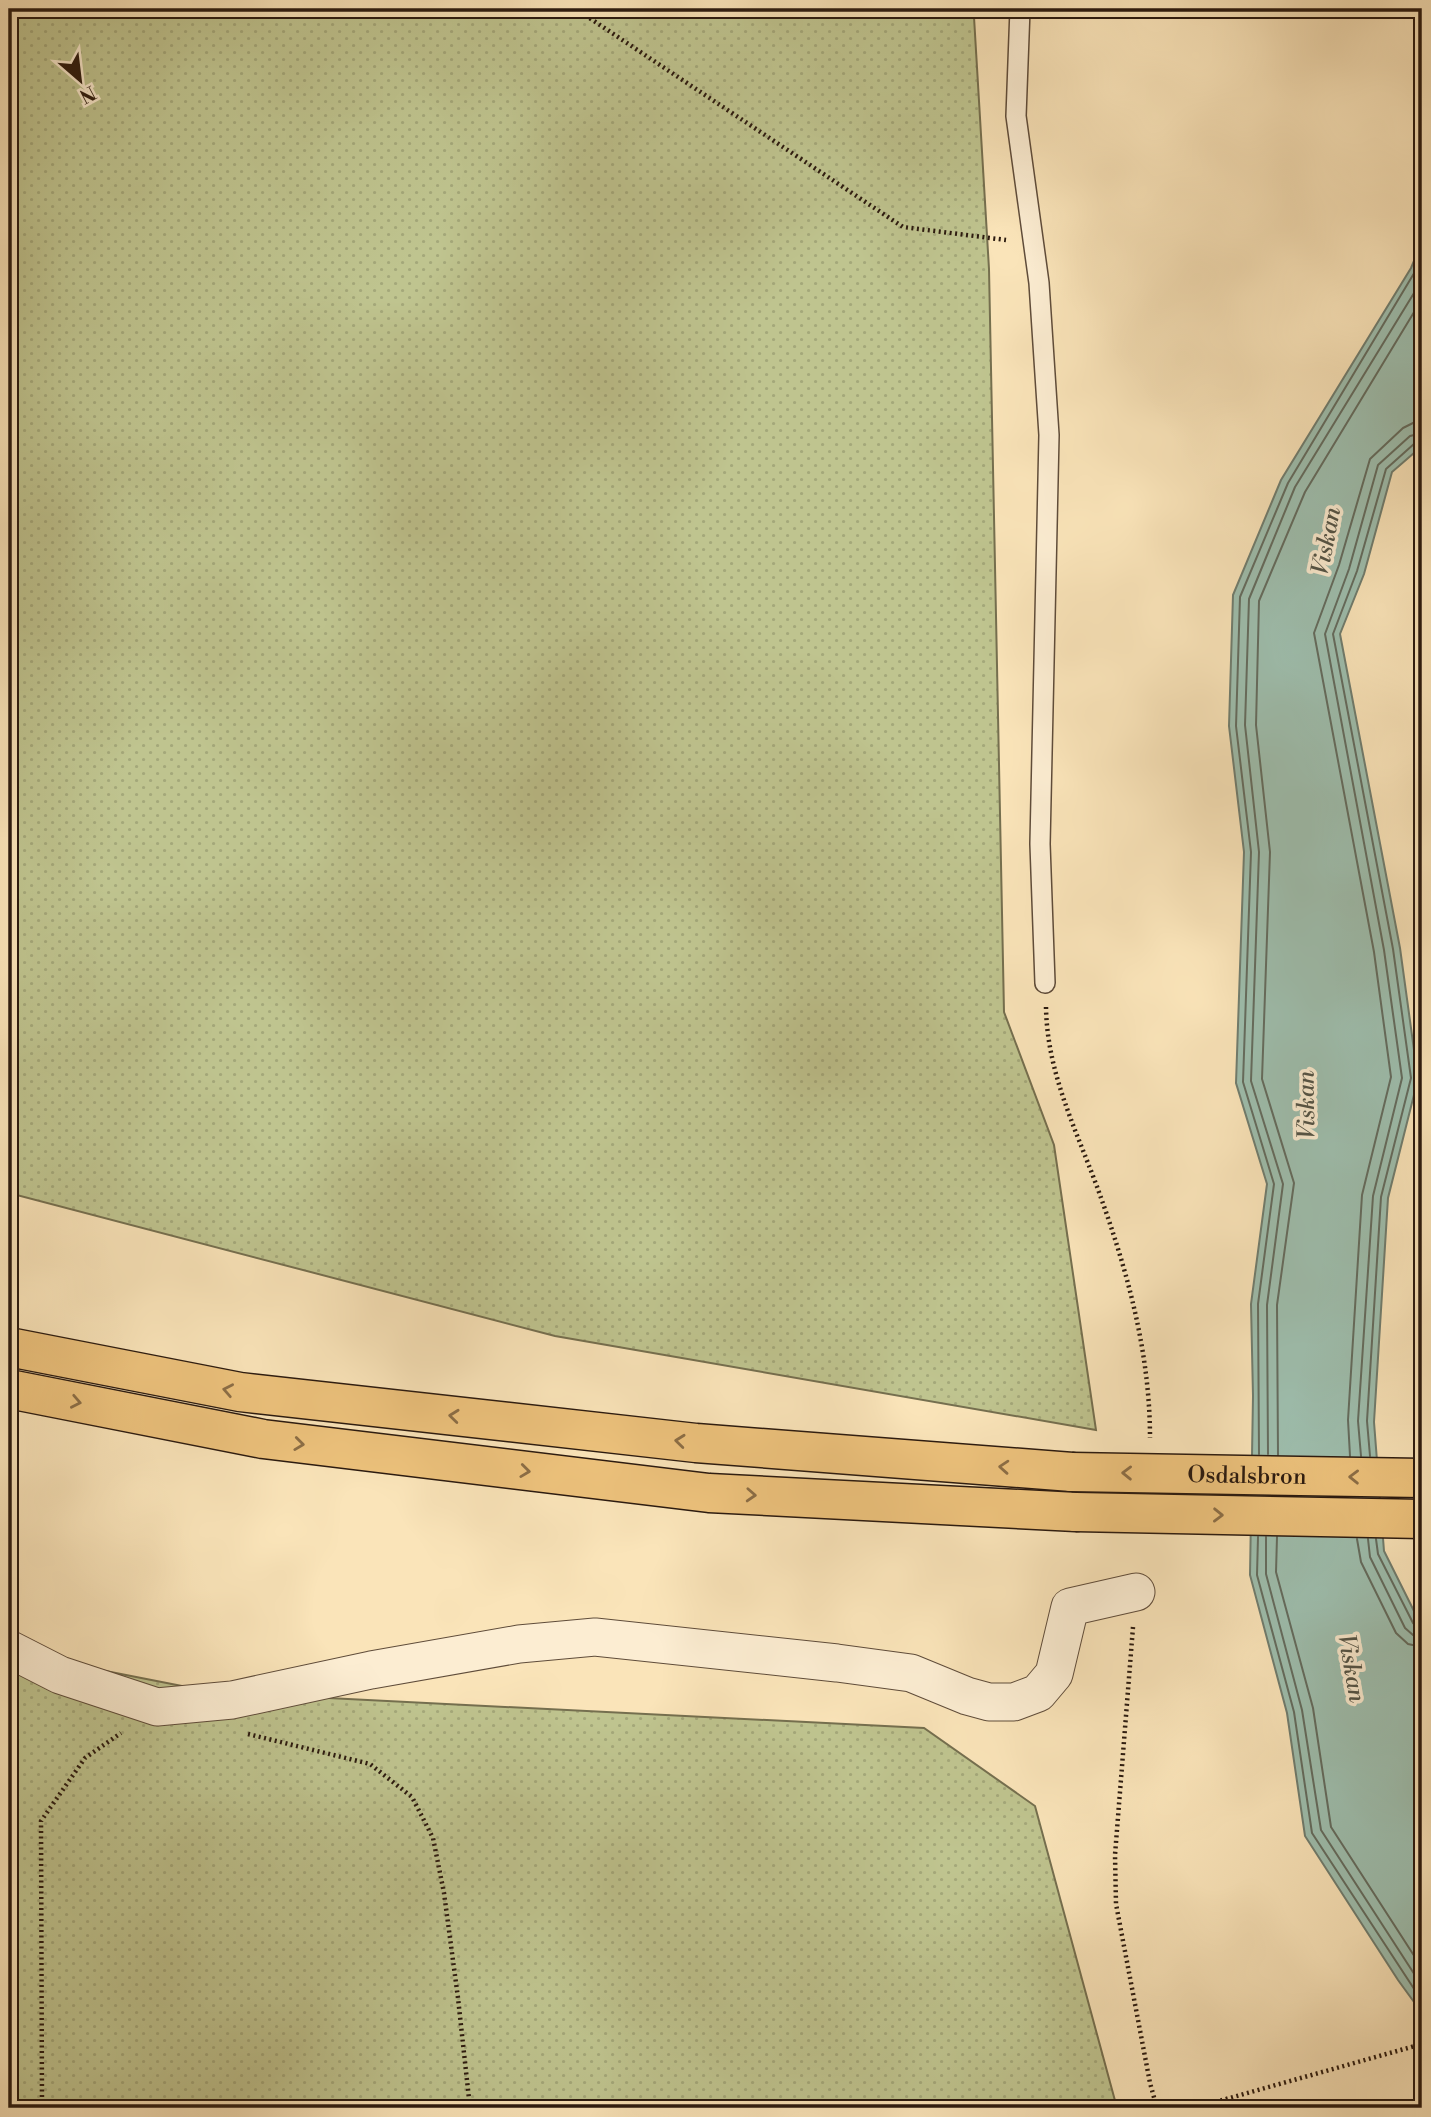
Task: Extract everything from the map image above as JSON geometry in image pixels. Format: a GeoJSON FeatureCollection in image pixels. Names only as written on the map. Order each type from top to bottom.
{"type":"FeatureCollection","features":[{"type":"Feature","properties":{"kind":"main road","name":"Osdalsbron"},"geometry":{"type":"LineString","coordinates":[[9,1347],[240,1392],[696,1443],[1072,1472],[1422,1478]]}},
{"type":"Feature","properties":{"kind":"main road","name":"Osdalsbron"},"geometry":{"type":"LineString","coordinates":[[9,1389],[263,1439],[709,1493],[1076,1512],[1422,1518]]}},
{"type":"Feature","properties":{"kind":"street"},"geometry":{"type":"LineString","coordinates":[[9,1649],[60,1675],[158,1707],[232,1700],[370,1670],[519,1644],[596,1637],[911,1673],[967,1696],[989,1702],[1014,1703],[1038,1693],[1054,1674],[1070,1607],[1136,1592]]}},
{"type":"Feature","properties":{"kind":"lane"},"geometry":{"type":"LineString","coordinates":[[1020,9],[1016,117],[1039,283],[1049,435],[1040,844],[1045,983]]}},
{"type":"Feature","properties":{"kind":"path"},"geometry":{"type":"LineString","coordinates":[[576,9],[903,226],[1034,244]]}},
{"type":"Feature","properties":{"kind":"path"},"geometry":{"type":"LineString","coordinates":[[43,2108],[41,1821],[85,1758],[158,1707]]}},
{"type":"Feature","properties":{"kind":"path"},"geometry":{"type":"LineString","coordinates":[[246,1734],[370,1764],[412,1797],[433,1838],[444,1893],[470,2108]]}},
{"type":"Feature","properties":{"kind":"path"},"geometry":{"type":"LineString","coordinates":[[1194,2108],[1422,2044]]}},
{"type":"Feature","properties":{"kind":"green space"},"geometry":{"type":"Polygon","coordinates":[[[9,9],[969,9],[974,17],[989,269],[1004,1012],[1054,1145],[1096,1430],[555,1336],[9,1193],[9,9]]]}},
{"type":"Feature","properties":{"kind":"green space"},"geometry":{"type":"Polygon","coordinates":[[[9,1652],[182,1686],[289,1696],[924,1728],[1035,1806],[1117,2108],[9,2108],[9,1652]]]}},
{"type":"Feature","properties":{"kind":"water","name":"Viskan"},"geometry":{"type":"Polygon","coordinates":[[[1422,242],[1422,446],[1392,472],[1364,574],[1340,634],[1400,948],[1418,1079],[1388,1198],[1374,1422],[1384,1551],[1422,1627],[1422,2013],[1305,1836],[1287,1713],[1250,1575],[1253,1396],[1251,1304],[1267,1184],[1236,1083],[1244,852],[1229,726],[1233,595],[1281,480],[1411,268],[1422,242]]]}}]}
